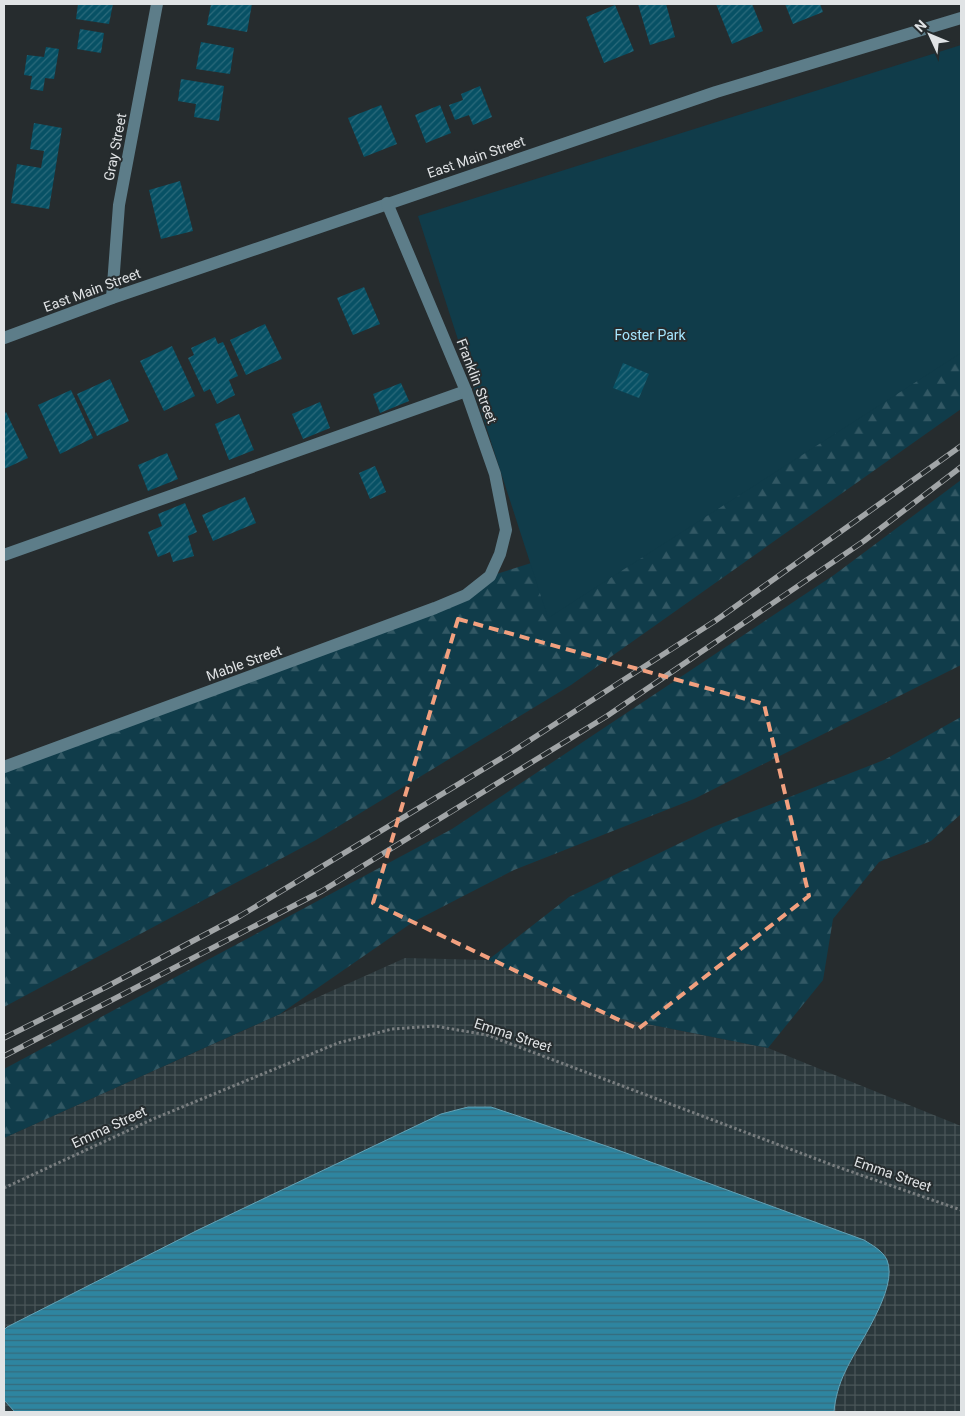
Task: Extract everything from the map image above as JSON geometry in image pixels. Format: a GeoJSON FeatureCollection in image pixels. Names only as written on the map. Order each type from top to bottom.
{"type":"FeatureCollection","features":[{"type":"Feature","properties":{"kind":"street","name":"Gray Street"},"geometry":{"type":"LineString","coordinates":[[112,298],[119,205],[158,4]]}},
{"type":"Feature","properties":{"kind":"street","name":"East Main Street"},"geometry":{"type":"LineString","coordinates":[[4,338],[112,298],[716,92],[961,18]]}},
{"type":"Feature","properties":{"kind":"street","name":"Franklin Street"},"geometry":{"type":"LineString","coordinates":[[387,203],[466,391],[495,474],[506,530],[500,554],[490,576]]}},
{"type":"Feature","properties":{"kind":"street"},"geometry":{"type":"LineString","coordinates":[[4,555],[466,391]]}},
{"type":"Feature","properties":{"kind":"street","name":"Mable Street"},"geometry":{"type":"LineString","coordinates":[[4,767],[435,608],[466,595],[490,576]]}},
{"type":"Feature","properties":{"kind":"path","name":"Emma Street"},"geometry":{"type":"LineString","coordinates":[[4,1188],[153,1118],[338,1043],[392,1029],[435,1026],[487,1035],[835,1166],[961,1210]]}},
{"type":"Feature","properties":{"kind":"highlighted area"},"geometry":{"type":"Polygon","coordinates":[[[458,619],[764,704],[809,896],[638,1029],[373,903],[458,619]]]}},
{"type":"Feature","properties":{"kind":"shaded area"},"geometry":{"type":"Polygon","coordinates":[[[405,958],[488,960],[612,1017],[768,1048],[961,1126],[961,1412],[4,1412],[4,1138],[405,958]]]}},
{"type":"Feature","properties":{"kind":"green space","name":"Foster Park"},"geometry":{"type":"Polygon","coordinates":[[[961,45],[961,353],[548,618],[418,216],[961,45]]]}},
{"type":"Feature","properties":{"kind":"green space"},"geometry":{"type":"Polygon","coordinates":[[[961,201],[961,409],[571,685],[316,840],[4,1007],[4,767],[435,608],[490,576],[573,550],[961,201]]]}},
{"type":"Feature","properties":{"kind":"green space"},"geometry":{"type":"Polygon","coordinates":[[[961,480],[961,665],[694,799],[514,870],[413,922],[280,1014],[4,1138],[4,1069],[452,829],[834,575],[961,480]]]}},
{"type":"Feature","properties":{"kind":"green space"},"geometry":{"type":"Polygon","coordinates":[[[961,717],[961,814],[931,841],[879,862],[833,919],[823,980],[768,1048],[612,1017],[488,960],[569,897],[713,827],[884,760],[961,717]]]}},
{"type":"Feature","properties":{"kind":"water"},"geometry":{"type":"Polygon","coordinates":[[[468,1107],[491,1107],[615,1149],[864,1240],[880,1251],[887,1260],[889,1272],[887,1286],[875,1317],[843,1377],[835,1402],[834,1412],[15,1412],[4,1400],[4,1330],[7,1327],[198,1230],[441,1114],[468,1107]]]}},
{"type":"Feature","properties":{"kind":"building"},"geometry":{"type":"Polygon","coordinates":[[[78,4],[113,4],[109,24],[76,19],[78,4]]]}},
{"type":"Feature","properties":{"kind":"building"},"geometry":{"type":"Polygon","coordinates":[[[211,4],[252,4],[247,32],[207,25],[211,4]]]}},
{"type":"Feature","properties":{"kind":"building"},"geometry":{"type":"Polygon","coordinates":[[[638,4],[666,4],[675,37],[650,45],[638,4]]]}},
{"type":"Feature","properties":{"kind":"building"},"geometry":{"type":"Polygon","coordinates":[[[716,4],[752,4],[763,31],[732,44],[716,4]]]}},
{"type":"Feature","properties":{"kind":"building"},"geometry":{"type":"Polygon","coordinates":[[[785,4],[820,4],[823,12],[793,24],[785,4]]]}},
{"type":"Feature","properties":{"kind":"building"},"geometry":{"type":"Polygon","coordinates":[[[615,5],[634,51],[604,63],[586,17],[615,5]]]}},
{"type":"Feature","properties":{"kind":"building"},"geometry":{"type":"Polygon","coordinates":[[[80,29],[104,33],[101,53],[77,49],[80,29]]]}},
{"type":"Feature","properties":{"kind":"building"},"geometry":{"type":"Polygon","coordinates":[[[201,42],[234,48],[230,74],[196,69],[201,42]]]}},
{"type":"Feature","properties":{"kind":"building"},"geometry":{"type":"Polygon","coordinates":[[[46,47],[59,49],[54,79],[45,78],[43,91],[30,89],[32,76],[24,75],[27,55],[44,57],[46,47]]]}},
{"type":"Feature","properties":{"kind":"building"},"geometry":{"type":"Polygon","coordinates":[[[181,79],[224,86],[219,121],[194,117],[196,104],[178,101],[181,79]]]}},
{"type":"Feature","properties":{"kind":"building"},"geometry":{"type":"Polygon","coordinates":[[[480,86],[492,117],[473,125],[469,115],[455,120],[449,105],[463,100],[461,94],[480,86]]]}},
{"type":"Feature","properties":{"kind":"building"},"geometry":{"type":"Polygon","coordinates":[[[381,105],[397,144],[364,157],[348,118],[381,105]]]}},
{"type":"Feature","properties":{"kind":"building"},"geometry":{"type":"Polygon","coordinates":[[[440,105],[451,133],[426,143],[415,115],[440,105]]]}},
{"type":"Feature","properties":{"kind":"building"},"geometry":{"type":"Polygon","coordinates":[[[34,123],[62,128],[49,209],[11,203],[17,164],[41,168],[44,151],[30,149],[34,123]]]}},
{"type":"Feature","properties":{"kind":"building"},"geometry":{"type":"Polygon","coordinates":[[[180,181],[193,231],[161,239],[149,190],[180,181]]]}},
{"type":"Feature","properties":{"kind":"building"},"geometry":{"type":"Polygon","coordinates":[[[364,287],[380,324],[353,335],[337,298],[364,287]]]}},
{"type":"Feature","properties":{"kind":"building"},"geometry":{"type":"Polygon","coordinates":[[[265,324],[282,359],[246,375],[230,340],[265,324]]]}},
{"type":"Feature","properties":{"kind":"building"},"geometry":{"type":"Polygon","coordinates":[[[215,337],[218,344],[223,342],[238,376],[229,380],[235,395],[217,404],[210,389],[204,392],[188,358],[194,355],[191,348],[215,337]]]}},
{"type":"Feature","properties":{"kind":"building"},"geometry":{"type":"Polygon","coordinates":[[[172,346],[195,396],[164,411],[140,361],[172,346]]]}},
{"type":"Feature","properties":{"kind":"building"},"geometry":{"type":"Polygon","coordinates":[[[623,363],[649,374],[639,398],[613,388],[623,363]]]}},
{"type":"Feature","properties":{"kind":"building"},"geometry":{"type":"Polygon","coordinates":[[[110,379],[129,421],[97,436],[77,394],[110,379]]]}},
{"type":"Feature","properties":{"kind":"building"},"geometry":{"type":"Polygon","coordinates":[[[401,383],[409,401],[380,413],[373,394],[401,383]]]}},
{"type":"Feature","properties":{"kind":"building"},"geometry":{"type":"Polygon","coordinates":[[[71,390],[93,438],[60,454],[38,405],[71,390]]]}},
{"type":"Feature","properties":{"kind":"building"},"geometry":{"type":"Polygon","coordinates":[[[320,402],[330,428],[303,439],[292,414],[320,402]]]}},
{"type":"Feature","properties":{"kind":"building"},"geometry":{"type":"Polygon","coordinates":[[[6,412],[28,458],[4,469],[4,414],[6,412]]]}},
{"type":"Feature","properties":{"kind":"building"},"geometry":{"type":"Polygon","coordinates":[[[239,414],[254,450],[229,460],[215,424],[239,414]]]}},
{"type":"Feature","properties":{"kind":"building"},"geometry":{"type":"Polygon","coordinates":[[[167,453],[178,479],[148,491],[138,465],[167,453]]]}},
{"type":"Feature","properties":{"kind":"building"},"geometry":{"type":"Polygon","coordinates":[[[375,466],[386,492],[370,499],[359,473],[375,466]]]}},
{"type":"Feature","properties":{"kind":"building"},"geometry":{"type":"Polygon","coordinates":[[[245,497],[256,523],[213,541],[202,515],[245,497]]]}},
{"type":"Feature","properties":{"kind":"building"},"geometry":{"type":"Polygon","coordinates":[[[185,503],[197,532],[188,536],[194,556],[173,562],[170,552],[158,557],[148,532],[162,526],[158,514],[185,503]]]}},
{"type":"Feature","properties":{"kind":"railway"},"geometry":{"type":"LineString","coordinates":[[4,1038],[106,987],[240,916],[510,753],[715,621],[961,446]]}},
{"type":"Feature","properties":{"kind":"railway"},"geometry":{"type":"LineString","coordinates":[[4,1056],[322,891],[607,716],[864,541],[961,467]]}}]}
